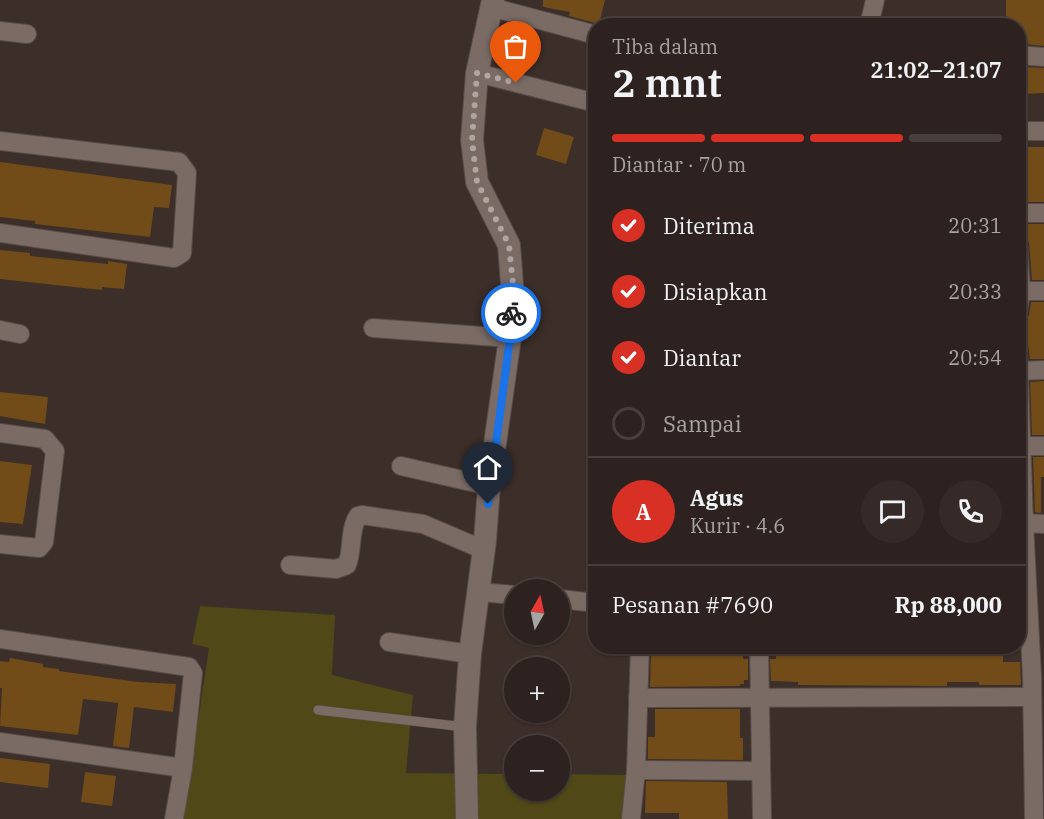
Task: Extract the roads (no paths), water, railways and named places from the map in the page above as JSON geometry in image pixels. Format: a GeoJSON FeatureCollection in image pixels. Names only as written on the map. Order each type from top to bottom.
{"type":"FeatureCollection","features":[{"type":"Feature","properties":{"kind":"street"},"geometry":{"type":"LineString","coordinates":[[871,18],[874,0]]}},
{"type":"Feature","properties":{"kind":"street"},"geometry":{"type":"LineString","coordinates":[[466,819],[465,727],[470,654],[484,550],[489,486],[510,338],[513,284],[509,245],[477,182],[472,140],[477,73],[492,4],[588,33]]}},
{"type":"Feature","properties":{"kind":"street"},"geometry":{"type":"LineString","coordinates":[[0,31],[27,34]]}},
{"type":"Feature","properties":{"kind":"street"},"geometry":{"type":"LineString","coordinates":[[1026,56],[1044,57]]}},
{"type":"Feature","properties":{"kind":"street"},"geometry":{"type":"LineString","coordinates":[[477,73],[588,101]]}},
{"type":"Feature","properties":{"kind":"street"},"geometry":{"type":"LineString","coordinates":[[1026,131],[1044,131]]}},
{"type":"Feature","properties":{"kind":"street"},"geometry":{"type":"LineString","coordinates":[[0,141],[179,162],[187,173],[182,253],[174,258],[0,233]]}},
{"type":"Feature","properties":{"kind":"street"},"geometry":{"type":"LineString","coordinates":[[1026,213],[1044,213]]}},
{"type":"Feature","properties":{"kind":"street"},"geometry":{"type":"LineString","coordinates":[[1026,291],[1044,291]]}},
{"type":"Feature","properties":{"kind":"street"},"geometry":{"type":"LineString","coordinates":[[373,328],[510,338]]}},
{"type":"Feature","properties":{"kind":"street"},"geometry":{"type":"LineString","coordinates":[[0,330],[20,334]]}},
{"type":"Feature","properties":{"kind":"street"},"geometry":{"type":"LineString","coordinates":[[1026,371],[1044,370]]}},
{"type":"Feature","properties":{"kind":"street"},"geometry":{"type":"LineString","coordinates":[[0,433],[45,439],[55,451],[44,542],[39,548],[0,544]]}},
{"type":"Feature","properties":{"kind":"street"},"geometry":{"type":"LineString","coordinates":[[1026,446],[1044,446]]}},
{"type":"Feature","properties":{"kind":"street"},"geometry":{"type":"LineString","coordinates":[[400,466],[489,486]]}},
{"type":"Feature","properties":{"kind":"street"},"geometry":{"type":"LineString","coordinates":[[290,565],[336,569],[347,565],[351,556],[354,523],[358,516],[362,515],[423,524],[484,550]]}},
{"type":"Feature","properties":{"kind":"street"},"geometry":{"type":"LineString","coordinates":[[1026,524],[1044,524]]}},
{"type":"Feature","properties":{"kind":"street"},"geometry":{"type":"LineString","coordinates":[[1026,552],[1038,676],[1032,697],[1038,756],[1034,819]]}},
{"type":"Feature","properties":{"kind":"street"},"geometry":{"type":"LineString","coordinates":[[479,592],[504,594]]}},
{"type":"Feature","properties":{"kind":"street"},"geometry":{"type":"LineString","coordinates":[[570,600],[588,602]]}},
{"type":"Feature","properties":{"kind":"street"},"geometry":{"type":"LineString","coordinates":[[0,639],[189,668],[193,673],[183,768],[174,819]]}},
{"type":"Feature","properties":{"kind":"street"},"geometry":{"type":"LineString","coordinates":[[389,642],[470,654]]}},
{"type":"Feature","properties":{"kind":"street"},"geometry":{"type":"LineString","coordinates":[[631,819],[636,770],[640,654]]}},
{"type":"Feature","properties":{"kind":"street"},"geometry":{"type":"LineString","coordinates":[[759,654],[762,819]]}},
{"type":"Feature","properties":{"kind":"street"},"geometry":{"type":"LineString","coordinates":[[638,698],[670,700],[760,697],[1032,697]]}},
{"type":"Feature","properties":{"kind":"street"},"geometry":{"type":"LineString","coordinates":[[0,742],[183,768]]}},
{"type":"Feature","properties":{"kind":"street"},"geometry":{"type":"LineString","coordinates":[[636,770],[761,771]]}},
{"type":"Feature","properties":{"kind":"lane"},"geometry":{"type":"LineString","coordinates":[[318,710],[465,727]]}}]}
